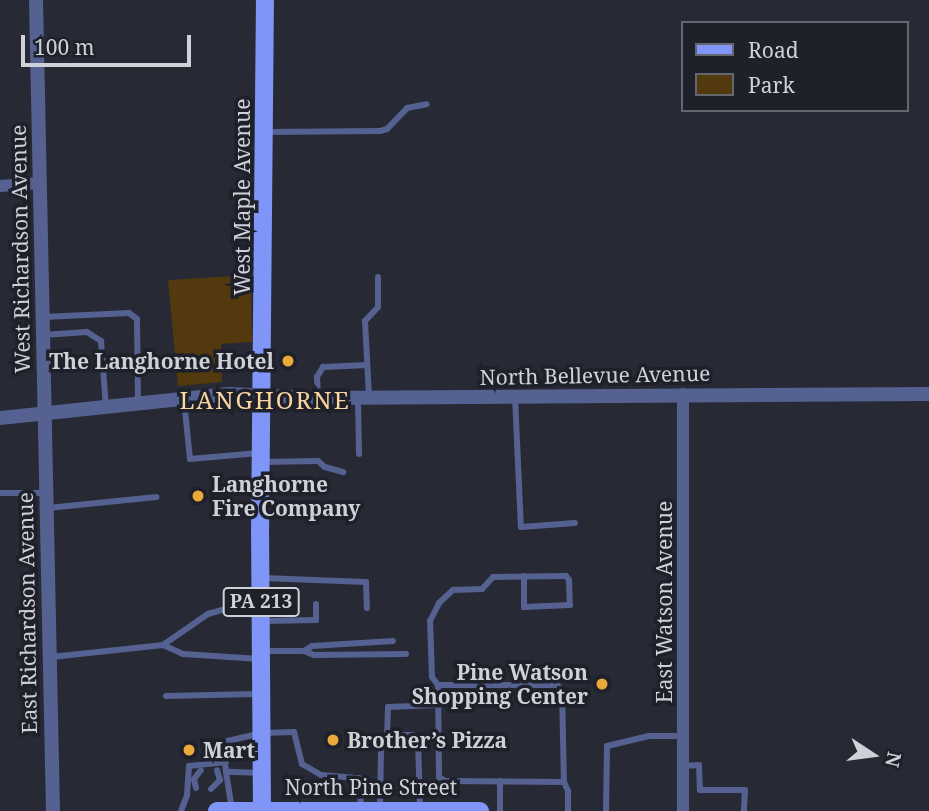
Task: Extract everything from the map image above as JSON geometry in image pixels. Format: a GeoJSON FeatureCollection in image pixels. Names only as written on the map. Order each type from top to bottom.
{"type":"FeatureCollection","features":[{"type":"Feature","properties":{"kind":"main road","name":"West Maple Avenue"},"geometry":{"type":"LineString","coordinates":[[262,395],[265,0]]}},
{"type":"Feature","properties":{"kind":"main road","name":"PA 213"},"geometry":{"type":"LineString","coordinates":[[262,395],[262,810]]}},
{"type":"Feature","properties":{"kind":"main road","name":"North Pine Street"},"geometry":{"type":"LineString","coordinates":[[217,811],[480,811]]}},
{"type":"Feature","properties":{"kind":"street","name":"West Richardson Avenue"},"geometry":{"type":"LineString","coordinates":[[36,0],[44,414]]}},
{"type":"Feature","properties":{"kind":"street"},"geometry":{"type":"LineString","coordinates":[[0,186],[40,183]]}},
{"type":"Feature","properties":{"kind":"street","name":"East Watson Avenue"},"geometry":{"type":"LineString","coordinates":[[683,394],[683,811]]}},
{"type":"Feature","properties":{"kind":"street","name":"North Bellevue Avenue"},"geometry":{"type":"LineString","coordinates":[[0,418],[184,399],[262,395],[363,398],[929,394]]}},
{"type":"Feature","properties":{"kind":"street","name":"East Richardson Avenue"},"geometry":{"type":"LineString","coordinates":[[44,414],[53,811]]}},
{"type":"Feature","properties":{"kind":"lane"},"geometry":{"type":"LineString","coordinates":[[265,132],[380,131],[387,129],[407,108],[427,104]]}},
{"type":"Feature","properties":{"kind":"lane"},"geometry":{"type":"LineString","coordinates":[[359,454],[367,365],[365,321],[378,307],[379,277]]}},
{"type":"Feature","properties":{"kind":"lane"},"geometry":{"type":"LineString","coordinates":[[41,317],[129,313],[138,319],[138,404]]}},
{"type":"Feature","properties":{"kind":"lane"},"geometry":{"type":"LineString","coordinates":[[42,335],[87,332],[101,341],[106,407]]}},
{"type":"Feature","properties":{"kind":"lane"},"geometry":{"type":"LineString","coordinates":[[318,398],[317,377],[323,367],[367,365]]}},
{"type":"Feature","properties":{"kind":"lane"},"geometry":{"type":"LineString","coordinates":[[515,397],[521,527],[575,523]]}},
{"type":"Feature","properties":{"kind":"lane"},"geometry":{"type":"LineString","coordinates":[[184,399],[190,459],[261,457],[318,461],[325,467],[343,472]]}},
{"type":"Feature","properties":{"kind":"lane"},"geometry":{"type":"LineString","coordinates":[[0,493],[46,493]]}},
{"type":"Feature","properties":{"kind":"lane"},"geometry":{"type":"LineString","coordinates":[[46,509],[156,497]]}},
{"type":"Feature","properties":{"kind":"lane"},"geometry":{"type":"LineString","coordinates":[[524,576],[524,607],[570,605],[569,580],[566,576],[524,576],[494,577],[482,589],[453,590],[439,603],[430,621],[432,677],[438,685],[439,777],[445,781],[564,782]]}},
{"type":"Feature","properties":{"kind":"lane"},"geometry":{"type":"LineString","coordinates":[[261,578],[366,582],[367,608]]}},
{"type":"Feature","properties":{"kind":"lane"},"geometry":{"type":"LineString","coordinates":[[49,657],[163,645],[208,614],[222,610],[316,620],[316,604]]}},
{"type":"Feature","properties":{"kind":"lane"},"geometry":{"type":"LineString","coordinates":[[163,645],[183,654],[262,655],[304,651],[312,646],[393,641]]}},
{"type":"Feature","properties":{"kind":"lane"},"geometry":{"type":"LineString","coordinates":[[304,651],[314,655],[406,654]]}},
{"type":"Feature","properties":{"kind":"lane"},"geometry":{"type":"LineString","coordinates":[[438,685],[557,685],[562,690],[564,782],[568,791],[568,811]]}},
{"type":"Feature","properties":{"kind":"lane"},"geometry":{"type":"LineString","coordinates":[[166,696],[262,694]]}},
{"type":"Feature","properties":{"kind":"lane"},"geometry":{"type":"LineString","coordinates":[[380,810],[381,749],[387,737],[388,707],[438,705]]}},
{"type":"Feature","properties":{"kind":"lane"},"geometry":{"type":"LineString","coordinates":[[211,789],[226,772],[223,742],[262,733],[293,732],[302,764],[321,775],[359,779],[361,810]]}},
{"type":"Feature","properties":{"kind":"lane"},"geometry":{"type":"LineString","coordinates":[[387,737],[413,736],[418,740],[420,810]]}},
{"type":"Feature","properties":{"kind":"lane"},"geometry":{"type":"LineString","coordinates":[[606,811],[607,746],[649,736],[682,736]]}},
{"type":"Feature","properties":{"kind":"lane"},"geometry":{"type":"LineString","coordinates":[[195,788],[189,766],[226,762]]}},
{"type":"Feature","properties":{"kind":"lane"},"geometry":{"type":"LineString","coordinates":[[682,766],[699,765],[700,790],[745,790],[744,811]]}},
{"type":"Feature","properties":{"kind":"lane"},"geometry":{"type":"LineString","coordinates":[[181,811],[193,780],[201,770]]}},
{"type":"Feature","properties":{"kind":"lane"},"geometry":{"type":"LineString","coordinates":[[217,770],[232,810]]}},
{"type":"Feature","properties":{"kind":"lane"},"geometry":{"type":"LineString","coordinates":[[226,772],[262,773]]}},
{"type":"Feature","properties":{"kind":"lane"},"geometry":{"type":"LineString","coordinates":[[499,781],[500,811]]}},
{"type":"Feature","properties":{"kind":"green space"},"geometry":{"type":"Polygon","coordinates":[[[251,275],[252,342],[221,344],[222,382],[178,386],[168,280],[251,275]]]}},
{"type":"Feature","properties":{"kind":"place","name":"The Langhorne Hotel"},"geometry":{"type":"Point","coordinates":[288,361]}},
{"type":"Feature","properties":{"kind":"place","name":"Langhorne Fire Company"},"geometry":{"type":"Point","coordinates":[198,496]}},
{"type":"Feature","properties":{"kind":"place","name":"Pine Watson Shopping Center"},"geometry":{"type":"Point","coordinates":[602,684]}},
{"type":"Feature","properties":{"kind":"place","name":"Brother’s Pizza"},"geometry":{"type":"Point","coordinates":[333,740]}},
{"type":"Feature","properties":{"kind":"place","name":"Mart"},"geometry":{"type":"Point","coordinates":[189,750]}},
{"type":"Feature","properties":{"kind":"district","name":"LANGHORNE"},"geometry":{"type":"Point","coordinates":[265,400]}}]}
